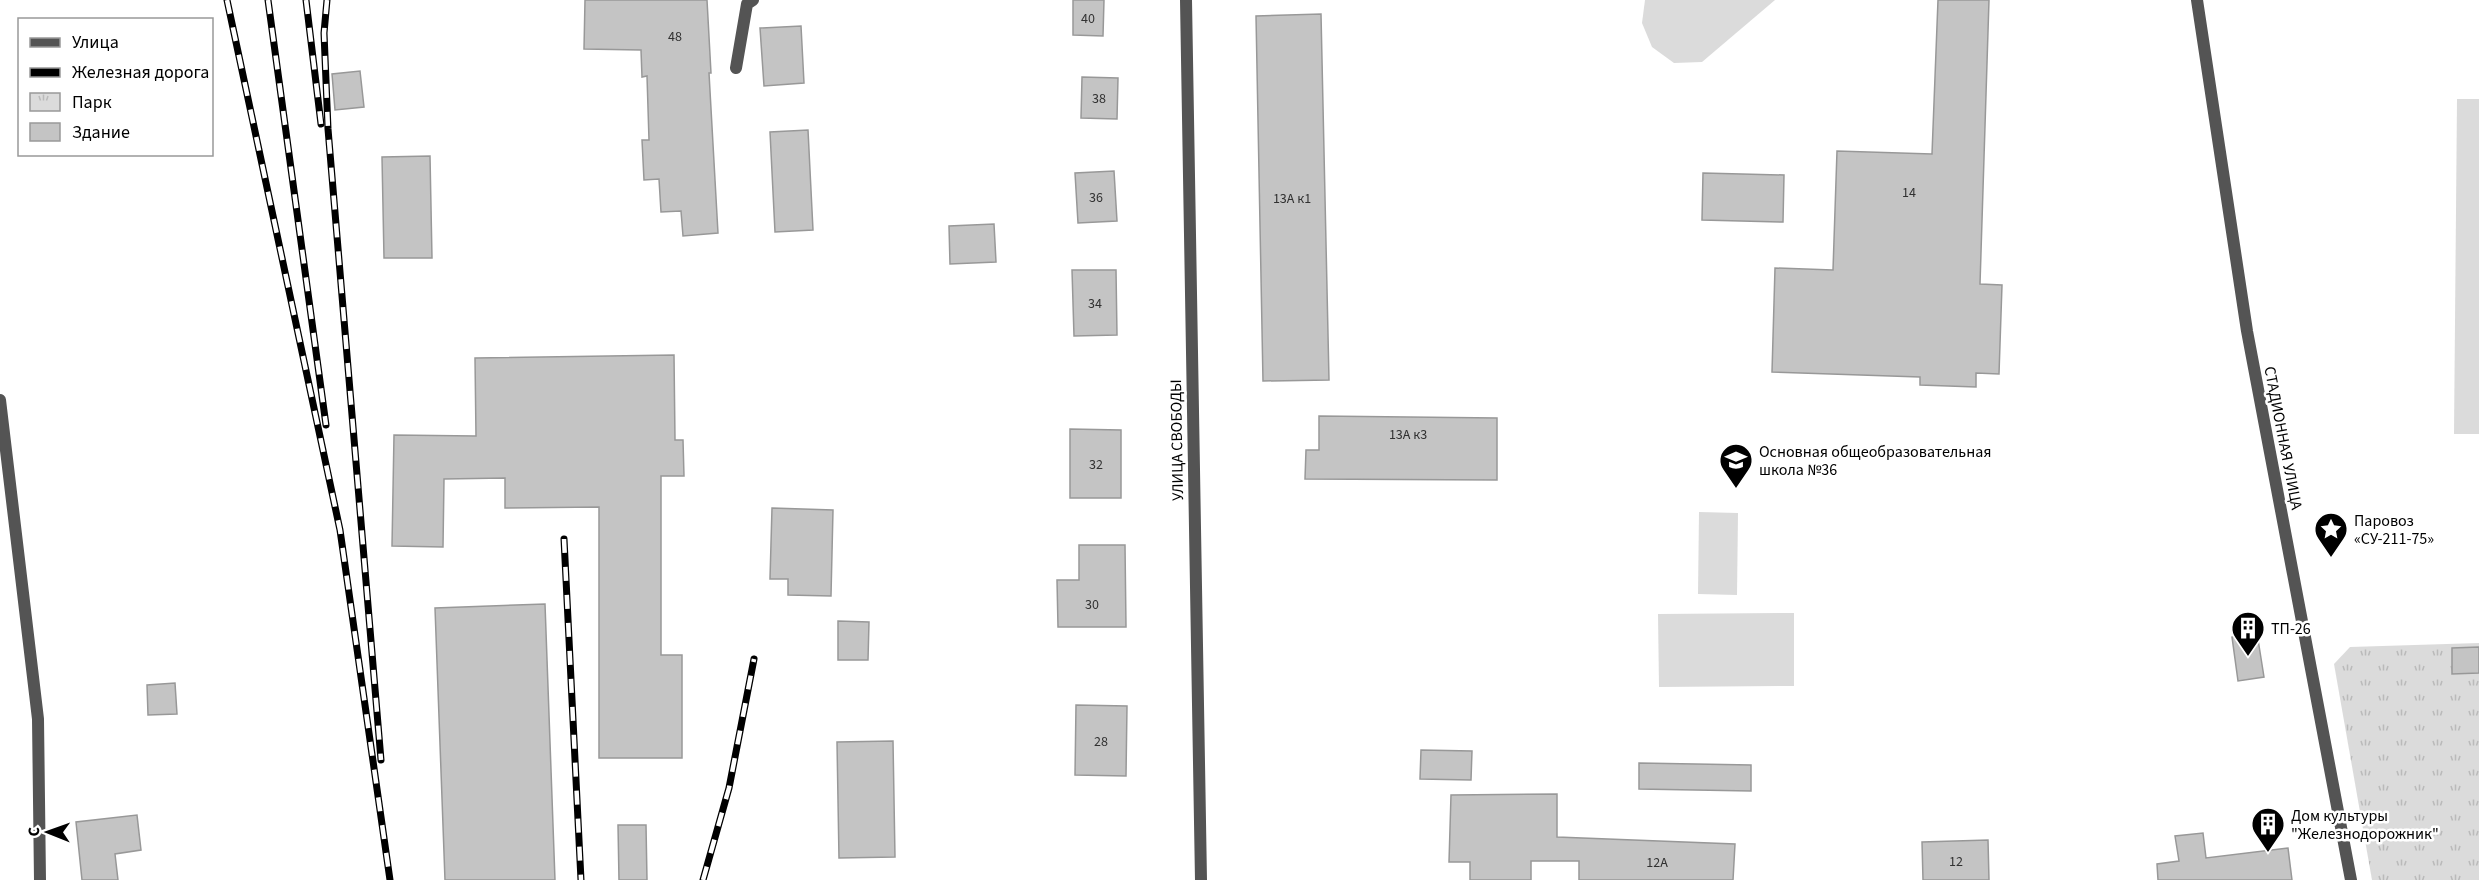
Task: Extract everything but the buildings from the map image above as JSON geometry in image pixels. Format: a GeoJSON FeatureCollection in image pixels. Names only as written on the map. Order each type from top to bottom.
{"type":"FeatureCollection","features":[{"type":"Feature","properties":{"kind":"street"},"geometry":{"type":"LineString","coordinates":[[736,68],[747,4],[753,0]]}},
{"type":"Feature","properties":{"kind":"street","name":"УЛИЦА СВОБОДЫ"},"geometry":{"type":"LineString","coordinates":[[1186,0],[1201,880]]}},
{"type":"Feature","properties":{"kind":"street","name":"СТАДИОННАЯ УЛИЦА"},"geometry":{"type":"LineString","coordinates":[[2197,0],[2247,331],[2351,880]]}},
{"type":"Feature","properties":{"kind":"street"},"geometry":{"type":"LineString","coordinates":[[0,400],[38,719],[40,880]]}},
{"type":"Feature","properties":{"kind":"green space"},"geometry":{"type":"Polygon","coordinates":[[[1645,0],[1775,0],[1702,62],[1674,63],[1652,47],[1642,23],[1645,0]]]}},
{"type":"Feature","properties":{"kind":"green space"},"geometry":{"type":"Polygon","coordinates":[[[2457,99],[2479,99],[2479,434],[2454,434],[2457,99]]]}},
{"type":"Feature","properties":{"kind":"green space"},"geometry":{"type":"Polygon","coordinates":[[[1699,512],[1738,513],[1737,595],[1698,594],[1699,512]]]}},
{"type":"Feature","properties":{"kind":"green space"},"geometry":{"type":"Polygon","coordinates":[[[1794,613],[1794,686],[1659,687],[1658,614],[1794,613]]]}},
{"type":"Feature","properties":{"kind":"green space"},"geometry":{"type":"Polygon","coordinates":[[[2479,643],[2479,880],[2372,880],[2334,664],[2350,647],[2479,643]]]}},
{"type":"Feature","properties":{"kind":"railway"},"geometry":{"type":"LineString","coordinates":[[227,0],[340,530],[390,880]]}},
{"type":"Feature","properties":{"kind":"railway"},"geometry":{"type":"LineString","coordinates":[[268,0],[326,425]]}},
{"type":"Feature","properties":{"kind":"railway"},"geometry":{"type":"LineString","coordinates":[[306,0],[321,124]]}},
{"type":"Feature","properties":{"kind":"railway"},"geometry":{"type":"LineString","coordinates":[[327,0],[324,33],[328,129],[381,760]]}},
{"type":"Feature","properties":{"kind":"railway"},"geometry":{"type":"LineString","coordinates":[[564,539],[581,880]]}},
{"type":"Feature","properties":{"kind":"railway"},"geometry":{"type":"LineString","coordinates":[[703,880],[729,788],[754,659]]}},
{"type":"Feature","properties":{"kind":"place","name":"Основная общеобразовательная школа №36"},"geometry":{"type":"Point","coordinates":[1736,489]}},
{"type":"Feature","properties":{"kind":"place","name":"Паровоз «СУ-211-75»"},"geometry":{"type":"Point","coordinates":[2331,558]}},
{"type":"Feature","properties":{"kind":"place","name":"ТП-26"},"geometry":{"type":"Point","coordinates":[2248,657]}},
{"type":"Feature","properties":{"kind":"place","name":"Дом культуры \"Железнодорожник\""},"geometry":{"type":"Point","coordinates":[2268,853]}}]}
